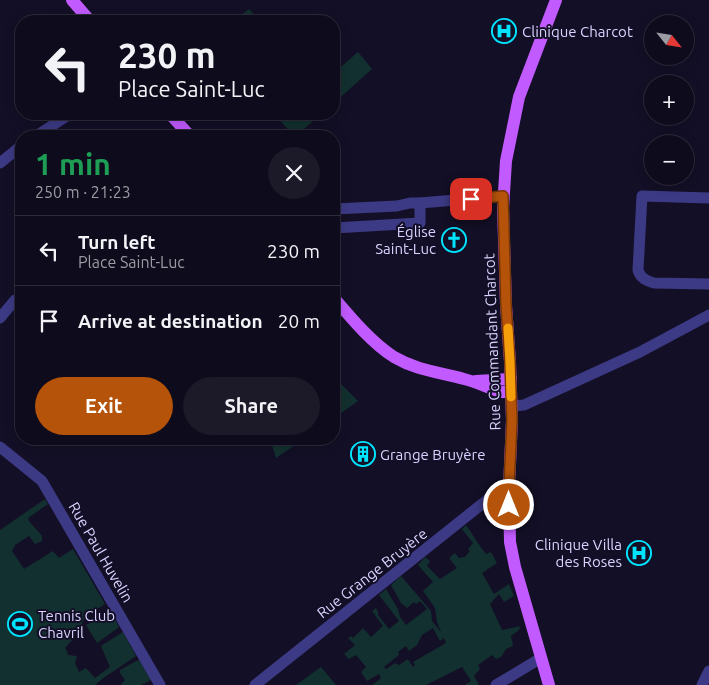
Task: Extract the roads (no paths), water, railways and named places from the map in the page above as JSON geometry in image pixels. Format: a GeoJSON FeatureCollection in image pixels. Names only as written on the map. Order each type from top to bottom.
{"type":"FeatureCollection","features":[{"type":"Feature","properties":{"kind":"main road"},"geometry":{"type":"LineString","coordinates":[[72,0],[85,15]]}},
{"type":"Feature","properties":{"kind":"main road","name":"Rue Commandant Charcot"},"geometry":{"type":"LineString","coordinates":[[549,685],[515,567],[510,542],[509,487],[512,406],[506,305],[503,196],[506,162],[519,97],[556,0]]}},
{"type":"Feature","properties":{"kind":"main road"},"geometry":{"type":"LineString","coordinates":[[175,120],[185,130]]}},
{"type":"Feature","properties":{"kind":"main road"},"geometry":{"type":"LineString","coordinates":[[340,304],[380,346],[409,365],[426,371],[474,382],[500,392],[504,392],[511,385]]}},
{"type":"Feature","properties":{"kind":"main road"},"geometry":{"type":"LineString","coordinates":[[474,382],[504,405],[512,427]]}},
{"type":"Feature","properties":{"kind":"street"},"geometry":{"type":"LineString","coordinates":[[45,130],[61,120]]}},
{"type":"Feature","properties":{"kind":"street"},"geometry":{"type":"LineString","coordinates":[[0,163],[15,151]]}},
{"type":"Feature","properties":{"kind":"street"},"geometry":{"type":"LineString","coordinates":[[340,209],[397,206],[410,203],[503,196]]}},
{"type":"Feature","properties":{"kind":"street"},"geometry":{"type":"LineString","coordinates":[[709,198],[642,196],[638,270],[639,275],[654,283],[709,284]]}},
{"type":"Feature","properties":{"kind":"street"},"geometry":{"type":"LineString","coordinates":[[340,228],[420,223],[420,203]]}},
{"type":"Feature","properties":{"kind":"street"},"geometry":{"type":"LineString","coordinates":[[0,318],[15,300]]}},
{"type":"Feature","properties":{"kind":"street"},"geometry":{"type":"LineString","coordinates":[[512,406],[524,404],[640,352],[709,315]]}},
{"type":"Feature","properties":{"kind":"street","name":"Rue Paul Huvelin"},"geometry":{"type":"LineString","coordinates":[[0,447],[42,481],[160,685]]}},
{"type":"Feature","properties":{"kind":"street","name":"Rue Grange Bruyère"},"geometry":{"type":"LineString","coordinates":[[254,685],[502,488],[509,487]]}},
{"type":"Feature","properties":{"kind":"street"},"geometry":{"type":"LineString","coordinates":[[496,685],[541,659]]}},
{"type":"Feature","properties":{"kind":"street"},"geometry":{"type":"LineString","coordinates":[[702,685],[709,671]]}},
{"type":"Feature","properties":{"kind":"place","name":"Clinique Charcot"},"geometry":{"type":"Point","coordinates":[504,31]}},
{"type":"Feature","properties":{"kind":"place","name":"Église Saint-Luc"},"geometry":{"type":"Point","coordinates":[454,240]}},
{"type":"Feature","properties":{"kind":"place","name":"Grange Bruyère"},"geometry":{"type":"Point","coordinates":[363,454]}},
{"type":"Feature","properties":{"kind":"place","name":"Clinique Villa des Roses"},"geometry":{"type":"Point","coordinates":[639,553]}},
{"type":"Feature","properties":{"kind":"place","name":"Tennis Club Chavril"},"geometry":{"type":"Point","coordinates":[20,624]}}]}
